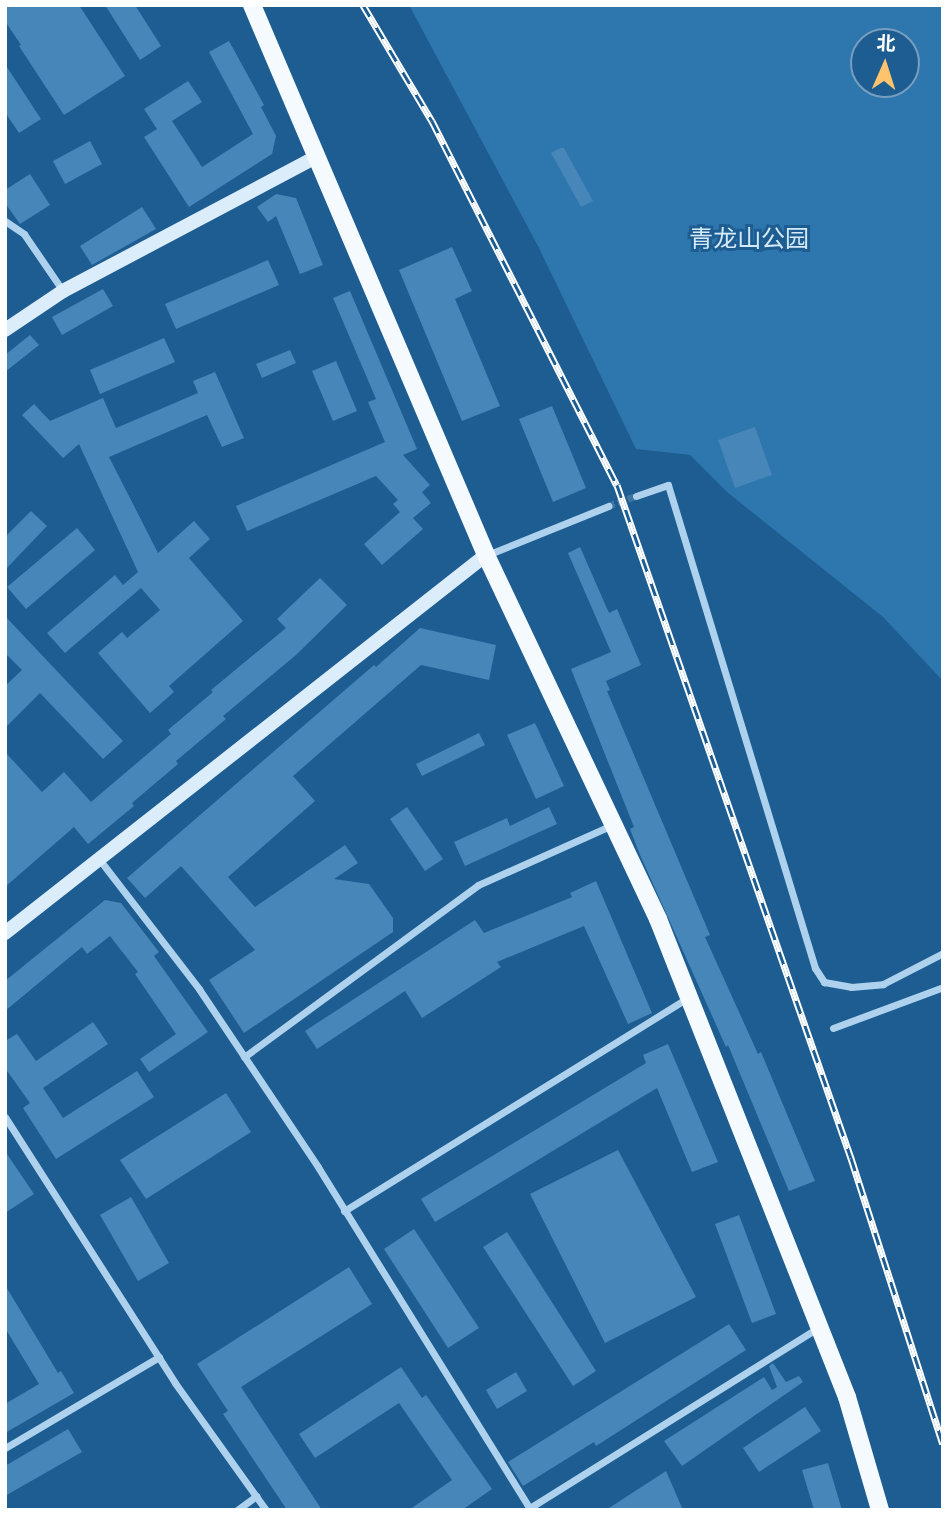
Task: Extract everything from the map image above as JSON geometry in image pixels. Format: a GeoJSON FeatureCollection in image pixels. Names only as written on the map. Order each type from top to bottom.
{"type":"FeatureCollection","features":[{"type":"Feature","properties":{"kind":"main road"},"geometry":{"type":"LineString","coordinates":[[252,5],[486,555],[658,919],[846,1397],[880,1510]]}},
{"type":"Feature","properties":{"kind":"street"},"geometry":{"type":"LineString","coordinates":[[5,330],[63,291],[316,157]]}},
{"type":"Feature","properties":{"kind":"street"},"geometry":{"type":"LineString","coordinates":[[5,221],[24,234],[63,291]]}},
{"type":"Feature","properties":{"kind":"street"},"geometry":{"type":"LineString","coordinates":[[636,496],[668,485],[819,975],[824,982],[851,987],[883,984],[943,953]]}},
{"type":"Feature","properties":{"kind":"street"},"geometry":{"type":"LineString","coordinates":[[5,933],[486,555],[608,506]]}},
{"type":"Feature","properties":{"kind":"street"},"geometry":{"type":"LineString","coordinates":[[244,1057],[478,885],[614,825]]}},
{"type":"Feature","properties":{"kind":"street"},"geometry":{"type":"LineString","coordinates":[[99,859],[199,989],[318,1167],[529,1509],[819,1328]]}},
{"type":"Feature","properties":{"kind":"street"},"geometry":{"type":"LineString","coordinates":[[833,1028],[943,987]]}},
{"type":"Feature","properties":{"kind":"street"},"geometry":{"type":"LineString","coordinates":[[344,1212],[689,997]]}},
{"type":"Feature","properties":{"kind":"street"},"geometry":{"type":"LineString","coordinates":[[5,1117],[159,1357],[266,1510]]}},
{"type":"Feature","properties":{"kind":"street"},"geometry":{"type":"LineString","coordinates":[[5,1448],[159,1357]]}},
{"type":"Feature","properties":{"kind":"street"},"geometry":{"type":"LineString","coordinates":[[237,1510],[256,1496]]}},
{"type":"Feature","properties":{"kind":"green space","name":"青龙山公园"},"geometry":{"type":"Polygon","coordinates":[[[409,5],[943,5],[943,681],[883,617],[727,492],[690,455],[636,449],[538,246],[409,5]]]}},
{"type":"Feature","properties":{"kind":"building"},"geometry":{"type":"Polygon","coordinates":[[[5,5],[79,5],[125,76],[64,115],[5,21],[5,5]]]}},
{"type":"Feature","properties":{"kind":"building"},"geometry":{"type":"Polygon","coordinates":[[[105,5],[135,5],[161,46],[140,60],[105,5]]]}},
{"type":"Feature","properties":{"kind":"building"},"geometry":{"type":"Polygon","coordinates":[[[229,41],[264,105],[261,107],[276,136],[272,154],[189,207],[144,137],[157,129],[144,109],[188,81],[202,102],[172,121],[202,167],[253,134],[209,52],[229,41]]]}},
{"type":"Feature","properties":{"kind":"building"},"geometry":{"type":"Polygon","coordinates":[[[5,64],[41,119],[19,133],[5,112],[5,64]]]}},
{"type":"Feature","properties":{"kind":"building"},"geometry":{"type":"Polygon","coordinates":[[[90,141],[102,164],[65,184],[53,161],[90,141]]]}},
{"type":"Feature","properties":{"kind":"building"},"geometry":{"type":"Polygon","coordinates":[[[564,148],[593,201],[581,207],[551,153],[564,148]]]}},
{"type":"Feature","properties":{"kind":"building"},"geometry":{"type":"Polygon","coordinates":[[[30,174],[50,205],[20,224],[5,203],[5,190],[30,174]]]}},
{"type":"Feature","properties":{"kind":"building"},"geometry":{"type":"Polygon","coordinates":[[[276,194],[296,198],[323,265],[300,274],[276,216],[268,222],[257,207],[276,194]]]}},
{"type":"Feature","properties":{"kind":"building"},"geometry":{"type":"Polygon","coordinates":[[[142,207],[156,229],[92,265],[80,246],[142,207]]]}},
{"type":"Feature","properties":{"kind":"building"},"geometry":{"type":"Polygon","coordinates":[[[452,247],[472,291],[455,299],[500,406],[462,421],[399,270],[452,247]]]}},
{"type":"Feature","properties":{"kind":"building"},"geometry":{"type":"Polygon","coordinates":[[[268,260],[279,285],[176,329],[165,304],[268,260]]]}},
{"type":"Feature","properties":{"kind":"building"},"geometry":{"type":"Polygon","coordinates":[[[103,289],[113,306],[62,335],[52,317],[103,289]]]}},
{"type":"Feature","properties":{"kind":"building"},"geometry":{"type":"Polygon","coordinates":[[[350,291],[417,449],[403,455],[430,485],[422,492],[431,503],[413,518],[423,529],[382,565],[364,544],[400,512],[393,504],[398,500],[376,476],[247,531],[236,506],[385,442],[368,402],[376,399],[333,298],[350,291]]]}},
{"type":"Feature","properties":{"kind":"building"},"geometry":{"type":"Polygon","coordinates":[[[30,335],[39,345],[5,372],[5,355],[30,335]]]}},
{"type":"Feature","properties":{"kind":"building"},"geometry":{"type":"Polygon","coordinates":[[[164,338],[175,362],[100,394],[90,370],[164,338]]]}},
{"type":"Feature","properties":{"kind":"building"},"geometry":{"type":"Polygon","coordinates":[[[290,350],[296,363],[262,378],[256,364],[290,350]]]}},
{"type":"Feature","properties":{"kind":"building"},"geometry":{"type":"Polygon","coordinates":[[[336,361],[357,411],[333,421],[312,371],[336,361]]]}},
{"type":"Feature","properties":{"kind":"building"},"geometry":{"type":"Polygon","coordinates":[[[215,372],[244,438],[222,447],[207,415],[109,457],[158,553],[194,521],[210,539],[189,558],[243,621],[169,686],[174,692],[150,713],[98,653],[122,632],[127,638],[160,610],[141,588],[65,653],[47,633],[115,575],[123,585],[138,572],[79,444],[63,458],[22,415],[34,404],[50,421],[103,398],[116,428],[198,393],[193,381],[215,372]]]}},
{"type":"Feature","properties":{"kind":"building"},"geometry":{"type":"Polygon","coordinates":[[[552,406],[586,488],[553,502],[519,419],[552,406]]]}},
{"type":"Feature","properties":{"kind":"building"},"geometry":{"type":"Polygon","coordinates":[[[755,427],[772,475],[735,488],[718,440],[755,427]]]}},
{"type":"Feature","properties":{"kind":"building"},"geometry":{"type":"Polygon","coordinates":[[[31,511],[47,526],[5,570],[5,537],[31,511]]]}},
{"type":"Feature","properties":{"kind":"building"},"geometry":{"type":"Polygon","coordinates":[[[77,528],[95,550],[26,609],[7,587],[77,528]]]}},
{"type":"Feature","properties":{"kind":"building"},"geometry":{"type":"Polygon","coordinates":[[[580,547],[609,613],[617,609],[641,665],[606,681],[610,690],[607,691],[710,935],[705,937],[758,1054],[761,1052],[815,1181],[789,1191],[728,1045],[726,1047],[640,855],[630,829],[634,827],[571,669],[611,652],[568,553],[580,547]]]}},
{"type":"Feature","properties":{"kind":"building"},"geometry":{"type":"Polygon","coordinates":[[[320,578],[347,605],[296,655],[223,716],[226,719],[176,761],[178,764],[132,803],[134,806],[88,844],[74,827],[5,887],[5,752],[42,792],[64,772],[91,802],[171,734],[168,730],[213,692],[211,690],[286,628],[277,619],[320,578]]]}},
{"type":"Feature","properties":{"kind":"building"},"geometry":{"type":"Polygon","coordinates":[[[5,616],[123,741],[103,759],[40,693],[5,728],[5,686],[22,670],[5,653],[5,616]]]}},
{"type":"Feature","properties":{"kind":"building"},"geometry":{"type":"Polygon","coordinates":[[[420,628],[496,645],[489,680],[421,665],[293,776],[315,801],[228,877],[255,907],[345,845],[358,863],[334,879],[369,884],[393,918],[393,932],[244,1033],[209,980],[255,950],[181,866],[145,898],[127,878],[420,628]]]}},
{"type":"Feature","properties":{"kind":"building"},"geometry":{"type":"Polygon","coordinates":[[[535,723],[564,786],[536,799],[507,735],[535,723]]]}},
{"type":"Feature","properties":{"kind":"building"},"geometry":{"type":"Polygon","coordinates":[[[479,733],[485,745],[422,776],[416,764],[479,733]]]}},
{"type":"Feature","properties":{"kind":"building"},"geometry":{"type":"Polygon","coordinates":[[[407,807],[443,859],[425,871],[390,819],[407,807]]]}},
{"type":"Feature","properties":{"kind":"building"},"geometry":{"type":"Polygon","coordinates":[[[549,807],[557,824],[465,866],[454,842],[507,818],[510,826],[549,807]]]}},
{"type":"Feature","properties":{"kind":"building"},"geometry":{"type":"Polygon","coordinates":[[[596,881],[652,1013],[628,1024],[584,926],[497,962],[501,967],[422,1018],[405,991],[317,1049],[305,1031],[475,920],[484,933],[572,897],[570,893],[596,881]]]}},
{"type":"Feature","properties":{"kind":"building"},"geometry":{"type":"Polygon","coordinates":[[[105,900],[121,903],[159,952],[154,956],[208,1032],[149,1072],[140,1059],[176,1034],[135,974],[138,972],[110,936],[87,954],[82,947],[5,1011],[5,981],[105,900]]]}},
{"type":"Feature","properties":{"kind":"building"},"geometry":{"type":"Polygon","coordinates":[[[93,1022],[108,1044],[43,1088],[63,1118],[137,1071],[154,1097],[56,1159],[23,1108],[30,1103],[5,1068],[5,1041],[17,1034],[36,1061],[93,1022]]]}},
{"type":"Feature","properties":{"kind":"building"},"geometry":{"type":"Polygon","coordinates":[[[668,1044],[718,1162],[692,1172],[657,1088],[435,1222],[421,1199],[646,1063],[643,1055],[668,1044]]]}},
{"type":"Feature","properties":{"kind":"building"},"geometry":{"type":"Polygon","coordinates":[[[226,1093],[251,1132],[146,1199],[120,1160],[226,1093]]]}},
{"type":"Feature","properties":{"kind":"building"},"geometry":{"type":"Polygon","coordinates":[[[618,1150],[696,1297],[605,1343],[530,1194],[618,1150]]]}},
{"type":"Feature","properties":{"kind":"building"},"geometry":{"type":"Polygon","coordinates":[[[5,1151],[34,1194],[5,1213],[5,1151]]]}},
{"type":"Feature","properties":{"kind":"building"},"geometry":{"type":"Polygon","coordinates":[[[131,1197],[169,1263],[138,1281],[100,1215],[131,1197]]]}},
{"type":"Feature","properties":{"kind":"building"},"geometry":{"type":"Polygon","coordinates":[[[739,1215],[776,1314],[752,1323],[715,1224],[739,1215]]]}},
{"type":"Feature","properties":{"kind":"building"},"geometry":{"type":"Polygon","coordinates":[[[414,1229],[479,1328],[448,1348],[384,1249],[414,1229]]]}},
{"type":"Feature","properties":{"kind":"building"},"geometry":{"type":"Polygon","coordinates":[[[507,1232],[596,1371],[573,1386],[483,1247],[507,1232]]]}},
{"type":"Feature","properties":{"kind":"building"},"geometry":{"type":"Polygon","coordinates":[[[349,1267],[372,1304],[241,1387],[322,1510],[287,1510],[223,1414],[228,1411],[197,1364],[349,1267]]]}},
{"type":"Feature","properties":{"kind":"building"},"geometry":{"type":"Polygon","coordinates":[[[5,1285],[58,1373],[61,1371],[74,1393],[5,1433],[5,1404],[39,1384],[5,1328],[5,1285]]]}},
{"type":"Feature","properties":{"kind":"building"},"geometry":{"type":"Polygon","coordinates":[[[729,1324],[746,1350],[596,1446],[594,1442],[523,1486],[508,1462],[729,1324]]]}},
{"type":"Feature","properties":{"kind":"building"},"geometry":{"type":"Polygon","coordinates":[[[773,1363],[786,1382],[799,1376],[803,1382],[682,1466],[664,1441],[764,1377],[772,1390],[777,1387],[769,1366],[773,1363]]]}},
{"type":"Feature","properties":{"kind":"building"},"geometry":{"type":"Polygon","coordinates":[[[401,1367],[422,1398],[426,1395],[492,1489],[462,1510],[409,1510],[452,1480],[399,1403],[315,1458],[299,1434],[401,1367]]]}},
{"type":"Feature","properties":{"kind":"building"},"geometry":{"type":"Polygon","coordinates":[[[516,1372],[527,1391],[497,1409],[486,1390],[516,1372]]]}},
{"type":"Feature","properties":{"kind":"building"},"geometry":{"type":"Polygon","coordinates":[[[805,1407],[821,1431],[759,1472],[743,1448],[805,1407]]]}},
{"type":"Feature","properties":{"kind":"building"},"geometry":{"type":"Polygon","coordinates":[[[68,1429],[82,1452],[5,1496],[5,1466],[68,1429]]]}},
{"type":"Feature","properties":{"kind":"building"},"geometry":{"type":"Polygon","coordinates":[[[828,1463],[842,1510],[814,1510],[802,1470],[828,1463]]]}},
{"type":"Feature","properties":{"kind":"building"},"geometry":{"type":"Polygon","coordinates":[[[666,1471],[683,1510],[606,1510],[666,1471]]]}},
{"type":"Feature","properties":{"kind":"tunnel"},"geometry":{"type":"LineString","coordinates":[[608,506],[636,496]]}},
{"type":"Feature","properties":{"kind":"railway"},"geometry":{"type":"LineString","coordinates":[[363,5],[432,121],[617,485],[851,1158],[943,1444]]}}]}
